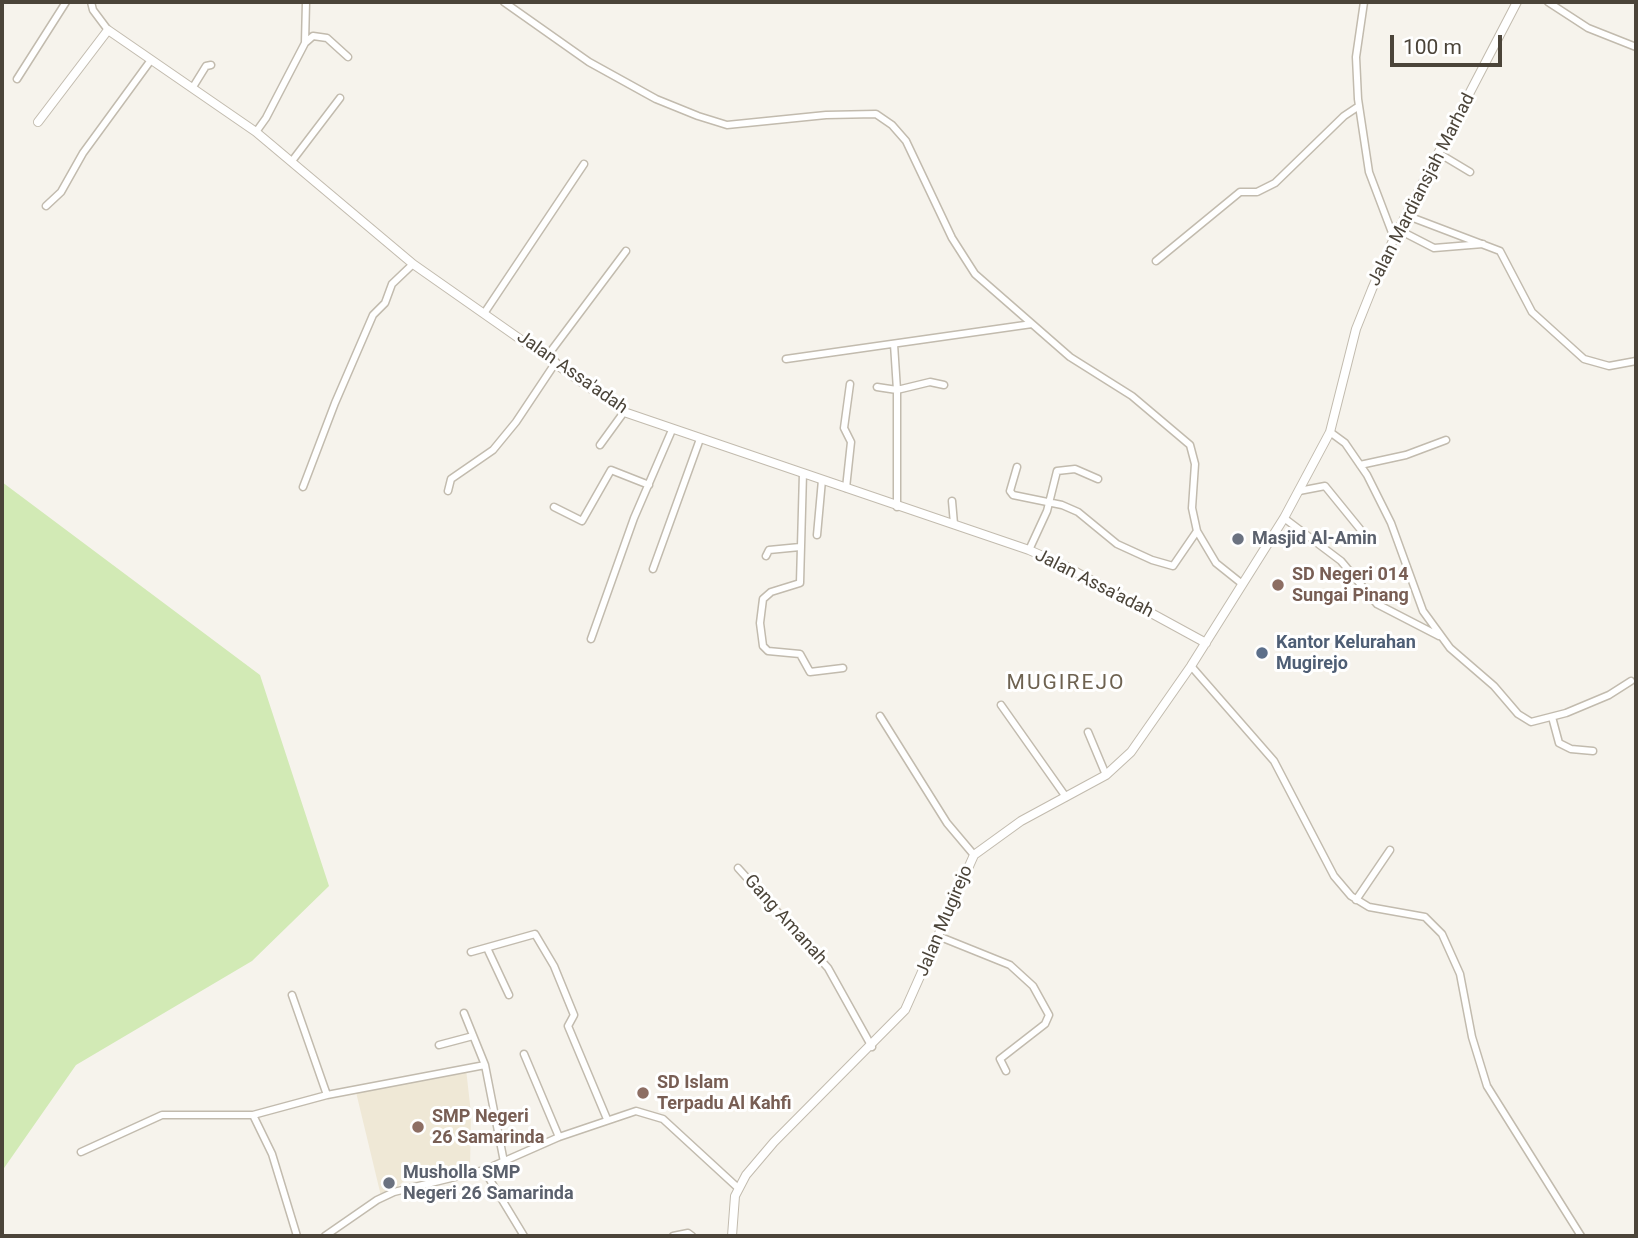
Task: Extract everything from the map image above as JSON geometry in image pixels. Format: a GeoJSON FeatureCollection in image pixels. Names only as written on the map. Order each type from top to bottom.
{"type":"FeatureCollection","features":[{"type":"Feature","properties":{"kind":"street"},"geometry":{"type":"LineString","coordinates":[[17,79],[65,2]]}},
{"type":"Feature","properties":{"kind":"street"},"geometry":{"type":"LineString","coordinates":[[38,122],[108,30],[85,2]]}},
{"type":"Feature","properties":{"kind":"street"},"geometry":{"type":"LineString","coordinates":[[91,2],[93,10]]}},
{"type":"Feature","properties":{"kind":"street"},"geometry":{"type":"LineString","coordinates":[[305,43],[306,2]]}},
{"type":"Feature","properties":{"kind":"street"},"geometry":{"type":"LineString","coordinates":[[503,2],[589,62],[656,99],[698,116],[727,125],[826,115],[876,114],[892,125],[906,141],[951,238],[975,274],[1070,357],[1162,418],[1190,445],[1195,464],[1192,508],[1197,531],[1216,563],[1241,583]]}},
{"type":"Feature","properties":{"kind":"street"},"geometry":{"type":"LineString","coordinates":[[1364,2],[1356,57],[1359,106],[1369,172],[1396,234],[1434,248],[1484,243]]}},
{"type":"Feature","properties":{"kind":"street","name":"Jalan Mardiansjah Marhad"},"geometry":{"type":"LineString","coordinates":[[1206,643],[1284,518],[1330,432],[1356,329],[1396,234],[1408,216],[1517,2]]}},
{"type":"Feature","properties":{"kind":"street"},"geometry":{"type":"LineString","coordinates":[[1548,2],[1588,28],[1636,47]]}},
{"type":"Feature","properties":{"kind":"street","name":"Jalan Assa'adah"},"geometry":{"type":"LineString","coordinates":[[108,30],[256,132],[413,264],[548,355],[624,412],[1029,550],[1063,565],[1206,643]]}},
{"type":"Feature","properties":{"kind":"street"},"geometry":{"type":"LineString","coordinates":[[256,132],[305,43],[313,36],[321,35],[342,48],[348,57]]}},
{"type":"Feature","properties":{"kind":"street"},"geometry":{"type":"LineString","coordinates":[[46,206],[61,192],[83,153],[151,60]]}},
{"type":"Feature","properties":{"kind":"street"},"geometry":{"type":"LineString","coordinates":[[193,87],[206,66],[211,65]]}},
{"type":"Feature","properties":{"kind":"street"},"geometry":{"type":"LineString","coordinates":[[292,161],[340,98]]}},
{"type":"Feature","properties":{"kind":"street"},"geometry":{"type":"LineString","coordinates":[[1156,261],[1240,192],[1257,192],[1275,183],[1337,122],[1359,106]]}},
{"type":"Feature","properties":{"kind":"street"},"geometry":{"type":"LineString","coordinates":[[1440,154],[1470,172]]}},
{"type":"Feature","properties":{"kind":"street"},"geometry":{"type":"LineString","coordinates":[[485,312],[584,164]]}},
{"type":"Feature","properties":{"kind":"street"},"geometry":{"type":"LineString","coordinates":[[1408,216],[1500,251],[1532,312],[1584,359],[1609,366],[1636,361]]}},
{"type":"Feature","properties":{"kind":"street"},"geometry":{"type":"LineString","coordinates":[[548,355],[626,251]]}},
{"type":"Feature","properties":{"kind":"street"},"geometry":{"type":"LineString","coordinates":[[303,487],[373,315],[385,303],[393,284],[413,264]]}},
{"type":"Feature","properties":{"kind":"street"},"geometry":{"type":"LineString","coordinates":[[786,359],[1032,324]]}},
{"type":"Feature","properties":{"kind":"street"},"geometry":{"type":"LineString","coordinates":[[894,344],[897,390],[897,507]]}},
{"type":"Feature","properties":{"kind":"street"},"geometry":{"type":"LineString","coordinates":[[448,491],[451,479],[493,450],[556,362]]}},
{"type":"Feature","properties":{"kind":"street"},"geometry":{"type":"LineString","coordinates":[[877,387],[897,390],[930,382],[944,385]]}},
{"type":"Feature","properties":{"kind":"street"},"geometry":{"type":"LineString","coordinates":[[846,488],[851,442],[844,428],[850,384]]}},
{"type":"Feature","properties":{"kind":"street"},"geometry":{"type":"LineString","coordinates":[[600,445],[624,412]]}},
{"type":"Feature","properties":{"kind":"street"},"geometry":{"type":"LineString","coordinates":[[592,639],[672,430]]}},
{"type":"Feature","properties":{"kind":"street"},"geometry":{"type":"LineString","coordinates":[[1330,432],[1345,443],[1360,465],[1391,523],[1416,596],[1441,636],[1524,719],[1531,722],[1584,708],[1631,681]]}},
{"type":"Feature","properties":{"kind":"street"},"geometry":{"type":"LineString","coordinates":[[653,569],[701,439]]}},
{"type":"Feature","properties":{"kind":"street"},"geometry":{"type":"LineString","coordinates":[[1360,465],[1406,455],[1446,440]]}},
{"type":"Feature","properties":{"kind":"street"},"geometry":{"type":"LineString","coordinates":[[1017,467],[1010,491],[1013,495],[1050,502],[1078,512],[1117,544],[1169,566],[1173,566],[1197,531]]}},
{"type":"Feature","properties":{"kind":"street"},"geometry":{"type":"LineString","coordinates":[[1029,550],[1050,502],[1057,471],[1075,469],[1098,479]]}},
{"type":"Feature","properties":{"kind":"street"},"geometry":{"type":"LineString","coordinates":[[554,507],[582,521],[610,470],[649,485]]}},
{"type":"Feature","properties":{"kind":"street"},"geometry":{"type":"LineString","coordinates":[[803,473],[798,587],[771,592],[762,599],[760,622],[763,646],[768,650],[800,654],[810,672],[843,668]]}},
{"type":"Feature","properties":{"kind":"street"},"geometry":{"type":"LineString","coordinates":[[817,535],[822,480]]}},
{"type":"Feature","properties":{"kind":"street"},"geometry":{"type":"LineString","coordinates":[[1299,491],[1325,486],[1360,529]]}},
{"type":"Feature","properties":{"kind":"street"},"geometry":{"type":"LineString","coordinates":[[953,501],[954,524]]}},
{"type":"Feature","properties":{"kind":"street"},"geometry":{"type":"LineString","coordinates":[[1284,518],[1341,561],[1377,604],[1414,625],[1441,636]]}},
{"type":"Feature","properties":{"kind":"street"},"geometry":{"type":"LineString","coordinates":[[766,556],[769,550],[800,547]]}},
{"type":"Feature","properties":{"kind":"street","name":"Jalan Mugirejo"},"geometry":{"type":"LineString","coordinates":[[737,1187],[774,1142],[905,1010],[974,855],[1021,821],[1106,775],[1130,752],[1206,643]]}},
{"type":"Feature","properties":{"kind":"street"},"geometry":{"type":"LineString","coordinates":[[1191,666],[1274,761],[1334,876],[1356,900],[1369,907],[1416,914],[1430,921],[1443,934],[1461,974],[1472,1037],[1488,1086],[1581,1236]]}},
{"type":"Feature","properties":{"kind":"street"},"geometry":{"type":"LineString","coordinates":[[1001,705],[1066,797]]}},
{"type":"Feature","properties":{"kind":"street"},"geometry":{"type":"LineString","coordinates":[[880,716],[947,822],[974,855]]}},
{"type":"Feature","properties":{"kind":"street"},"geometry":{"type":"LineString","coordinates":[[1552,717],[1559,743],[1570,749],[1593,751]]}},
{"type":"Feature","properties":{"kind":"street"},"geometry":{"type":"LineString","coordinates":[[1088,732],[1106,775]]}},
{"type":"Feature","properties":{"kind":"street"},"geometry":{"type":"LineString","coordinates":[[1356,900],[1390,850]]}},
{"type":"Feature","properties":{"kind":"street","name":"Gang Amanah"},"geometry":{"type":"LineString","coordinates":[[738,868],[828,968],[872,1046]]}},
{"type":"Feature","properties":{"kind":"street"},"geometry":{"type":"LineString","coordinates":[[471,952],[535,934],[554,966],[575,1017],[568,1026],[607,1119]]}},
{"type":"Feature","properties":{"kind":"street"},"geometry":{"type":"LineString","coordinates":[[937,936],[1010,965],[1033,986],[1049,1015],[1045,1024],[1000,1059],[1006,1071]]}},
{"type":"Feature","properties":{"kind":"street"},"geometry":{"type":"LineString","coordinates":[[487,948],[509,995]]}},
{"type":"Feature","properties":{"kind":"street"},"geometry":{"type":"LineString","coordinates":[[292,995],[327,1095]]}},
{"type":"Feature","properties":{"kind":"street"},"geometry":{"type":"LineString","coordinates":[[464,1013],[485,1065],[504,1162]]}},
{"type":"Feature","properties":{"kind":"street"},"geometry":{"type":"LineString","coordinates":[[439,1045],[473,1036]]}},
{"type":"Feature","properties":{"kind":"street"},"geometry":{"type":"LineString","coordinates":[[524,1054],[559,1137]]}},
{"type":"Feature","properties":{"kind":"street"},"geometry":{"type":"LineString","coordinates":[[81,1152],[162,1115],[253,1115],[327,1095],[485,1065]]}},
{"type":"Feature","properties":{"kind":"street"},"geometry":{"type":"LineString","coordinates":[[325,1236],[377,1200],[394,1192],[484,1170],[559,1137],[636,1111],[652,1113],[663,1119],[737,1187],[732,1236]]}},
{"type":"Feature","properties":{"kind":"street"},"geometry":{"type":"LineString","coordinates":[[253,1115],[271,1154],[297,1236]]}},
{"type":"Feature","properties":{"kind":"street"},"geometry":{"type":"LineString","coordinates":[[484,1170],[524,1236]]}},
{"type":"Feature","properties":{"kind":"street"},"geometry":{"type":"LineString","coordinates":[[673,1236],[688,1233],[692,1236]]}},
{"type":"Feature","properties":{"kind":"shaded area","name":"SMP Negeri 26 Samarinda"},"geometry":{"type":"Polygon","coordinates":[[[466,1069],[471,1113],[470,1170],[406,1179],[393,1191],[381,1196],[355,1088],[466,1069]]]}},
{"type":"Feature","properties":{"kind":"green space"},"geometry":{"type":"Polygon","coordinates":[[[2,482],[260,675],[329,886],[252,961],[76,1065],[2,1171],[2,482]]]}},
{"type":"Feature","properties":{"kind":"place","name":"Masjid Al-Amin"},"geometry":{"type":"Point","coordinates":[1238,539]}},
{"type":"Feature","properties":{"kind":"place","name":"SD Negeri 014 Sungai Pinang"},"geometry":{"type":"Point","coordinates":[1278,585]}},
{"type":"Feature","properties":{"kind":"place","name":"Kantor Kelurahan Mugirejo"},"geometry":{"type":"Point","coordinates":[1262,653]}},
{"type":"Feature","properties":{"kind":"place","name":"SD Islam Terpadu Al Kahfi"},"geometry":{"type":"Point","coordinates":[643,1093]}},
{"type":"Feature","properties":{"kind":"place","name":"SMP Negeri 26 Samarinda"},"geometry":{"type":"Point","coordinates":[418,1127]}},
{"type":"Feature","properties":{"kind":"place","name":"Musholla SMP Negeri 26 Samarinda"},"geometry":{"type":"Point","coordinates":[389,1183]}},
{"type":"Feature","properties":{"kind":"district","name":"MUGIREJO"},"geometry":{"type":"Point","coordinates":[1066,684]}}]}
